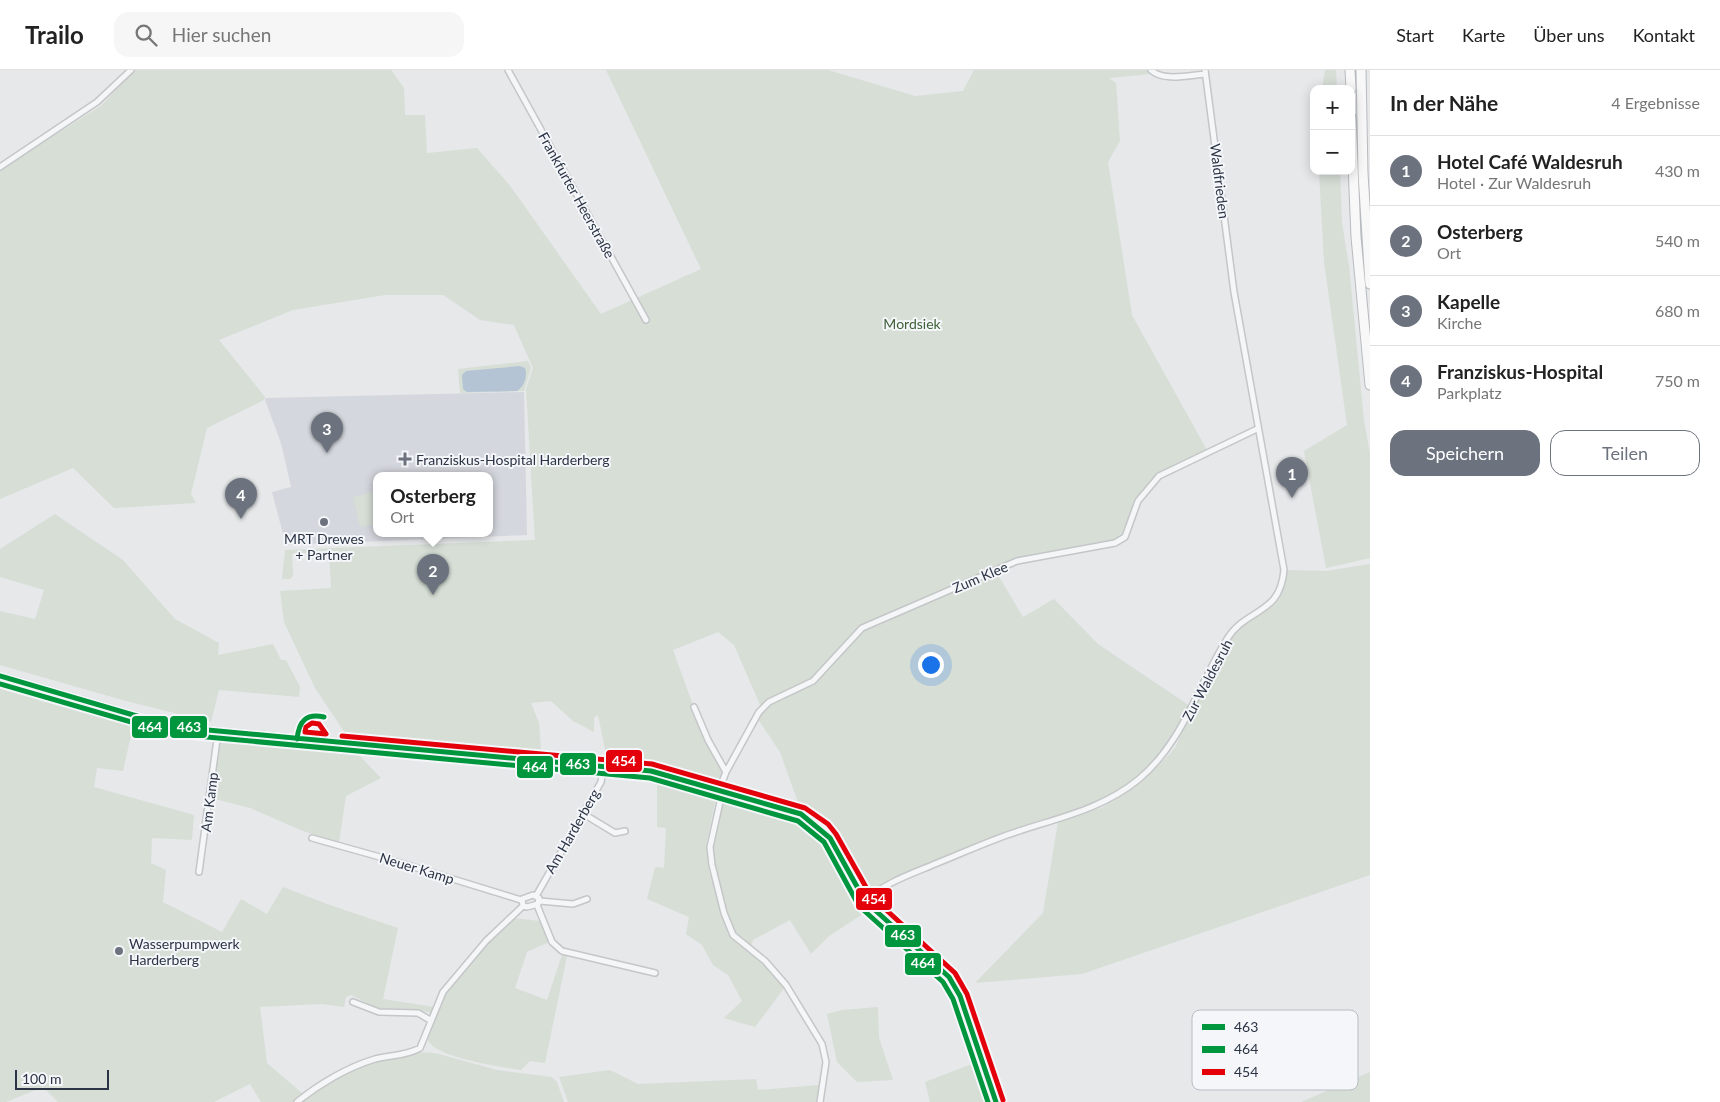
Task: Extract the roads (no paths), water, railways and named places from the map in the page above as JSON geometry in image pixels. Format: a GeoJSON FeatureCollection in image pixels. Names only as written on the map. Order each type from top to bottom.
{"type":"FeatureCollection","features":[{"type":"Feature","properties":{"kind":"highway"},"geometry":{"type":"LineString","coordinates":[[1350,70],[1351,85]]}},
{"type":"Feature","properties":{"kind":"highway"},"geometry":{"type":"LineString","coordinates":[[1361,70],[1363,173],[1370,284]]}},
{"type":"Feature","properties":{"kind":"highway"},"geometry":{"type":"LineString","coordinates":[[1352,130],[1356,238],[1370,385]]}},
{"type":"Feature","properties":{"kind":"street"},"geometry":{"type":"LineString","coordinates":[[0,167],[96,102],[131,70]]}},
{"type":"Feature","properties":{"kind":"street","name":"Frankfurter Heerstraße"},"geometry":{"type":"LineString","coordinates":[[508,70],[646,320]]}},
{"type":"Feature","properties":{"kind":"street"},"geometry":{"type":"LineString","coordinates":[[1151,70],[1156,75],[1166,77],[1205,72]]}},
{"type":"Feature","properties":{"kind":"street","name":"Waldfrieden"},"geometry":{"type":"LineString","coordinates":[[1205,72],[1234,292]]}},
{"type":"Feature","properties":{"kind":"street","name":"Zur Waldesruh"},"geometry":{"type":"LineString","coordinates":[[865,901],[886,885],[915,872],[1017,831],[1104,803],[1139,778],[1170,746],[1193,708],[1217,655],[1229,635],[1246,619],[1268,606],[1278,596],[1283,584],[1284,570],[1234,292]]}},
{"type":"Feature","properties":{"kind":"street","name":"Zum Klee"},"geometry":{"type":"LineString","coordinates":[[820,1102],[826,1062],[822,1044],[786,986],[765,961],[733,935],[724,913],[712,865],[710,847],[726,772],[759,712],[770,702],[813,680],[862,628],[1017,562],[1114,543],[1126,537],[1138,501],[1158,476],[1258,429]]}},
{"type":"Feature","properties":{"kind":"street"},"geometry":{"type":"LineString","coordinates":[[0,676],[146,719],[218,732],[664,773],[801,814],[830,838],[865,901],[949,977],[960,996],[996,1102]]}},
{"type":"Feature","properties":{"kind":"street"},"geometry":{"type":"LineString","coordinates":[[694,707],[708,740],[726,772]]}},
{"type":"Feature","properties":{"kind":"street","name":"Am Kamp"},"geometry":{"type":"LineString","coordinates":[[199,872],[218,732]]}},
{"type":"Feature","properties":{"kind":"street","name":"Am Harderberg"},"geometry":{"type":"LineString","coordinates":[[538,900],[582,813],[601,782],[604,766]]}},
{"type":"Feature","properties":{"kind":"street"},"geometry":{"type":"LineString","coordinates":[[582,813],[616,833],[625,831]]}},
{"type":"Feature","properties":{"kind":"street","name":"Neuer Kamp"},"geometry":{"type":"LineString","coordinates":[[312,838],[401,862],[522,903]]}},
{"type":"Feature","properties":{"kind":"street"},"geometry":{"type":"LineString","coordinates":[[297,1102],[333,1078],[376,1059],[402,1055],[417,1050],[422,1045],[430,1020],[443,992],[486,941],[522,903],[525,897],[573,904],[587,899]]}},
{"type":"Feature","properties":{"kind":"street"},"geometry":{"type":"LineString","coordinates":[[522,903],[538,900]]}},
{"type":"Feature","properties":{"kind":"street"},"geometry":{"type":"LineString","coordinates":[[538,900],[552,942],[562,951],[655,973]]}},
{"type":"Feature","properties":{"kind":"street"},"geometry":{"type":"LineString","coordinates":[[353,1002],[379,1012],[418,1013],[430,1020]]}},
{"type":"Feature","properties":{"kind":"water"},"geometry":{"type":"Polygon","coordinates":[[[520,366],[525,368],[526,378],[522,387],[517,391],[467,392],[463,389],[462,375],[466,371],[520,366]]]}},
{"type":"Feature","properties":{"kind":"place","name":"Kapelle"},"geometry":{"type":"Point","coordinates":[327,453]}},
{"type":"Feature","properties":{"kind":"place","name":"Franziskus-Hospital Harderberg"},"geometry":{"type":"Point","coordinates":[405,459]}},
{"type":"Feature","properties":{"kind":"place","name":"Hotel Café Waldesruh"},"geometry":{"type":"Point","coordinates":[1292,498]}},
{"type":"Feature","properties":{"kind":"place","name":"Franziskus-Hospital"},"geometry":{"type":"Point","coordinates":[241,519]}},
{"type":"Feature","properties":{"kind":"place","name":"MRT Drewes + Partner"},"geometry":{"type":"Point","coordinates":[324,522]}},
{"type":"Feature","properties":{"kind":"place","name":"Osterberg"},"geometry":{"type":"Point","coordinates":[433,595]}},
{"type":"Feature","properties":{"kind":"place","name":"Wasserpumpwerk Harderberg"},"geometry":{"type":"Point","coordinates":[119,951]}},
{"type":"Feature","properties":{"kind":"park label","name":"Mordsiek"},"geometry":{"type":"Point","coordinates":[912,323]}}]}
